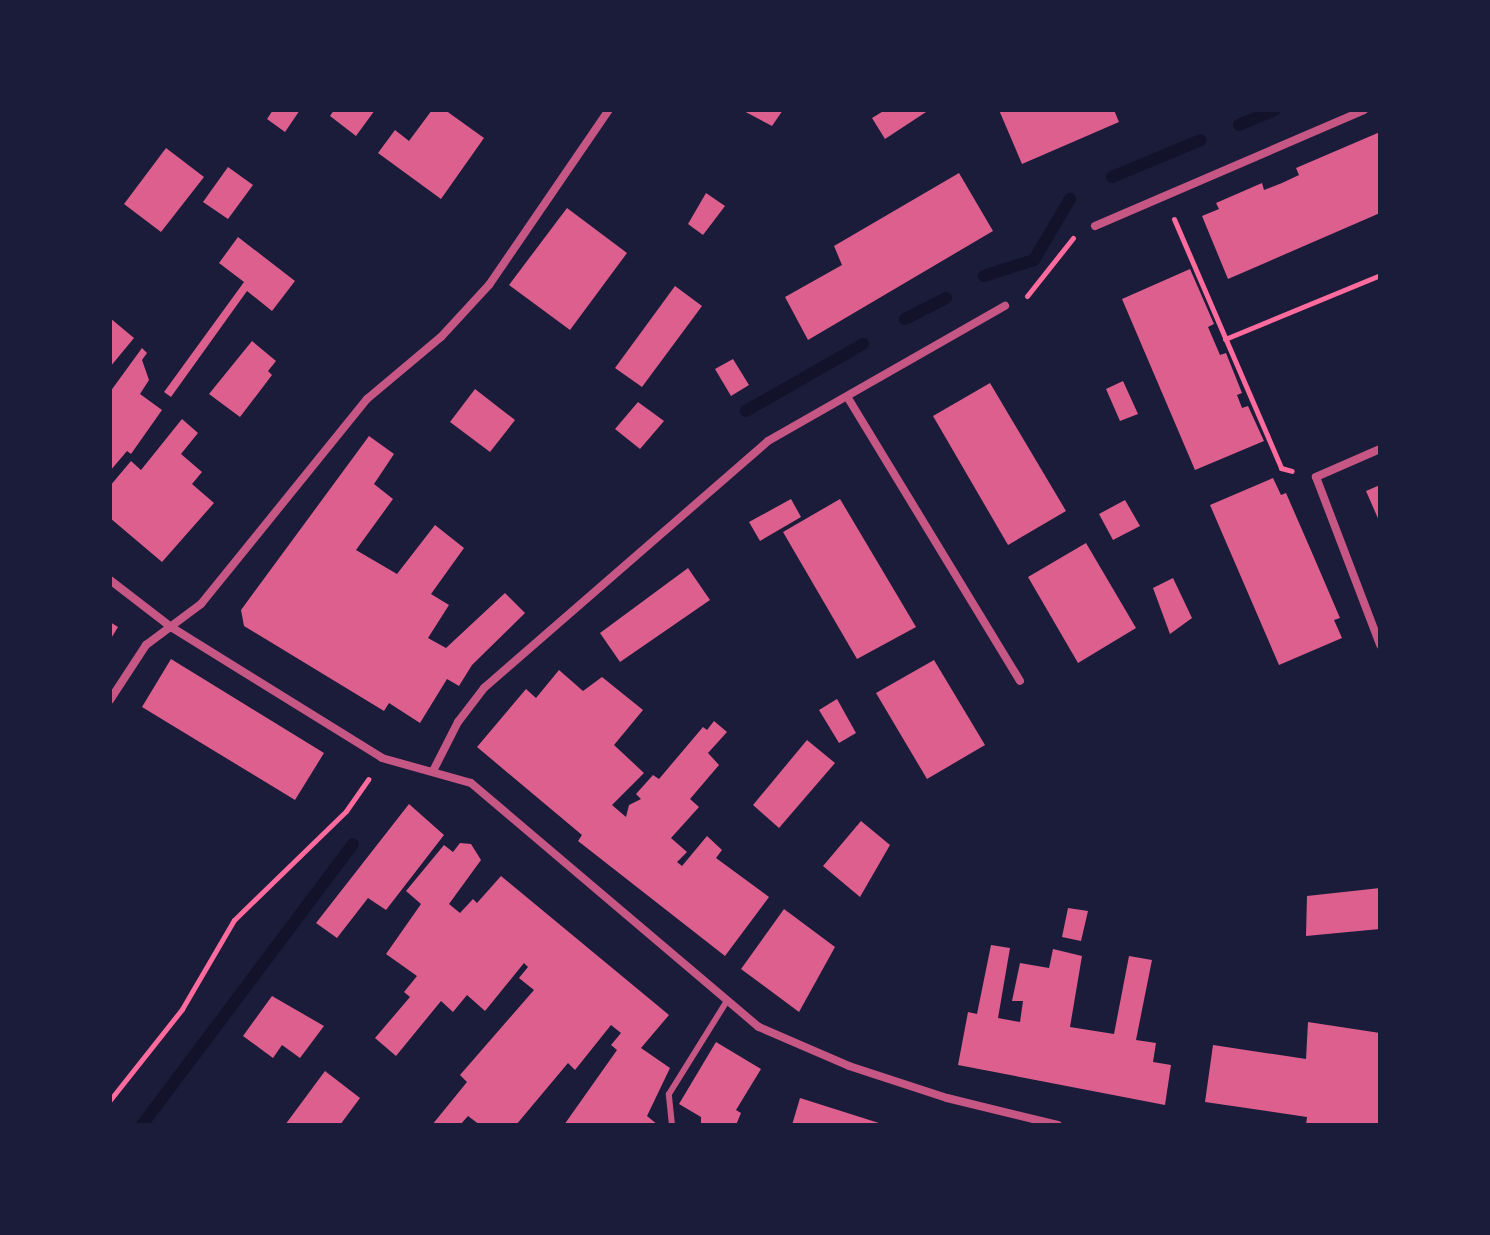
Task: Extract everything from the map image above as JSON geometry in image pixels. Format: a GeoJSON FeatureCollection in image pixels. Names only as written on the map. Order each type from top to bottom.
{"type":"FeatureCollection","features":[{"type":"Feature","properties":{"kind":"street"},"geometry":{"type":"LineString","coordinates":[[110,700],[146,645],[201,604],[367,399],[441,337],[489,285],[609,110]]}},
{"type":"Feature","properties":{"kind":"street"},"geometry":{"type":"LineString","coordinates":[[1095,226],[1364,110]]}},
{"type":"Feature","properties":{"kind":"street"},"geometry":{"type":"LineString","coordinates":[[433,771],[458,722],[484,688],[768,441],[1005,306]]}},
{"type":"Feature","properties":{"kind":"street"},"geometry":{"type":"LineString","coordinates":[[848,398],[1020,681]]}},
{"type":"Feature","properties":{"kind":"street"},"geometry":{"type":"LineString","coordinates":[[1380,449],[1316,477],[1380,645]]}},
{"type":"Feature","properties":{"kind":"street"},"geometry":{"type":"LineString","coordinates":[[110,580],[171,627],[382,758],[471,783],[759,1027],[849,1066],[947,1098],[1058,1125]]}},
{"type":"Feature","properties":{"kind":"lane"},"geometry":{"type":"LineString","coordinates":[[672,1125],[669,1094],[727,1001]]}},
{"type":"Feature","properties":{"kind":"path"},"geometry":{"type":"LineString","coordinates":[[1164,196],[1281,468],[1316,477]]}},
{"type":"Feature","properties":{"kind":"path"},"geometry":{"type":"LineString","coordinates":[[1005,306],[1026,297],[1074,237],[1095,226]]}},
{"type":"Feature","properties":{"kind":"path"},"geometry":{"type":"LineString","coordinates":[[1225,339],[1380,275]]}},
{"type":"Feature","properties":{"kind":"path"},"geometry":{"type":"LineString","coordinates":[[110,1100],[182,1009],[234,920],[346,811],[382,758]]}},
{"type":"Feature","properties":{"kind":"building"},"geometry":{"type":"Polygon","coordinates":[[[273,110],[300,110],[285,132],[267,119],[273,110]]]}},
{"type":"Feature","properties":{"kind":"building"},"geometry":{"type":"Polygon","coordinates":[[[334,110],[375,110],[356,136],[330,116],[334,110]]]}},
{"type":"Feature","properties":{"kind":"building"},"geometry":{"type":"Polygon","coordinates":[[[432,110],[445,110],[484,138],[441,199],[378,153],[395,130],[409,141],[432,110]]]}},
{"type":"Feature","properties":{"kind":"building"},"geometry":{"type":"Polygon","coordinates":[[[742,110],[783,110],[772,126],[742,110]]]}},
{"type":"Feature","properties":{"kind":"building"},"geometry":{"type":"Polygon","coordinates":[[[885,110],[926,112],[885,139],[872,118],[885,110]]]}},
{"type":"Feature","properties":{"kind":"building"},"geometry":{"type":"Polygon","coordinates":[[[999,110],[1114,110],[1119,122],[1022,164],[999,110]]]}},
{"type":"Feature","properties":{"kind":"building"},"geometry":{"type":"Polygon","coordinates":[[[1380,132],[1380,213],[1228,279],[1202,216],[1219,209],[1216,203],[1262,183],[1264,190],[1282,183],[1299,175],[1296,168],[1380,132]]]}},
{"type":"Feature","properties":{"kind":"building"},"geometry":{"type":"Polygon","coordinates":[[[166,148],[204,177],[161,232],[124,204],[166,148]]]}},
{"type":"Feature","properties":{"kind":"building"},"geometry":{"type":"Polygon","coordinates":[[[228,167],[253,185],[228,219],[203,202],[228,167]]]}},
{"type":"Feature","properties":{"kind":"building"},"geometry":{"type":"Polygon","coordinates":[[[959,173],[993,231],[808,340],[785,297],[842,265],[834,246],[959,173]]]}},
{"type":"Feature","properties":{"kind":"building"},"geometry":{"type":"Polygon","coordinates":[[[706,193],[725,206],[703,235],[688,224],[706,193]]]}},
{"type":"Feature","properties":{"kind":"building"},"geometry":{"type":"Polygon","coordinates":[[[567,208],[627,253],[570,330],[509,285],[567,208]]]}},
{"type":"Feature","properties":{"kind":"building"},"geometry":{"type":"Polygon","coordinates":[[[238,237],[295,281],[272,311],[247,291],[171,397],[164,392],[244,282],[219,263],[238,237]]]}},
{"type":"Feature","properties":{"kind":"building"},"geometry":{"type":"Polygon","coordinates":[[[1190,269],[1214,324],[1208,327],[1220,355],[1226,353],[1242,393],[1237,395],[1242,408],[1248,406],[1264,441],[1195,470],[1122,299],[1190,269]]]}},
{"type":"Feature","properties":{"kind":"building"},"geometry":{"type":"Polygon","coordinates":[[[675,286],[702,306],[642,387],[615,368],[675,286]]]}},
{"type":"Feature","properties":{"kind":"building"},"geometry":{"type":"Polygon","coordinates":[[[110,318],[134,338],[110,367],[110,318]]]}},
{"type":"Feature","properties":{"kind":"building"},"geometry":{"type":"Polygon","coordinates":[[[252,341],[276,361],[268,371],[272,375],[240,417],[209,394],[252,341]]]}},
{"type":"Feature","properties":{"kind":"building"},"geometry":{"type":"Polygon","coordinates":[[[142,348],[147,353],[142,360],[149,380],[140,394],[162,410],[131,454],[127,451],[110,471],[110,392],[142,348]]]}},
{"type":"Feature","properties":{"kind":"building"},"geometry":{"type":"Polygon","coordinates":[[[733,359],[749,385],[731,396],[715,369],[733,359]]]}},
{"type":"Feature","properties":{"kind":"building"},"geometry":{"type":"Polygon","coordinates":[[[1123,381],[1138,414],[1120,421],[1106,389],[1123,381]]]}},
{"type":"Feature","properties":{"kind":"building"},"geometry":{"type":"Polygon","coordinates":[[[990,383],[1066,511],[1008,545],[933,416],[990,383]]]}},
{"type":"Feature","properties":{"kind":"building"},"geometry":{"type":"Polygon","coordinates":[[[475,389],[515,420],[490,452],[450,422],[475,389]]]}},
{"type":"Feature","properties":{"kind":"building"},"geometry":{"type":"Polygon","coordinates":[[[638,402],[664,421],[640,449],[615,429],[638,402]]]}},
{"type":"Feature","properties":{"kind":"building"},"geometry":{"type":"Polygon","coordinates":[[[182,419],[198,433],[181,454],[202,472],[192,484],[214,503],[162,562],[110,518],[110,486],[131,461],[141,470],[182,419]]]}},
{"type":"Feature","properties":{"kind":"building"},"geometry":{"type":"Polygon","coordinates":[[[369,436],[394,454],[374,484],[393,499],[356,550],[397,574],[435,525],[464,548],[431,594],[449,605],[428,638],[446,648],[505,593],[525,613],[472,665],[459,686],[447,679],[420,723],[389,703],[384,711],[244,626],[241,610],[369,436]]]}},
{"type":"Feature","properties":{"kind":"building"},"geometry":{"type":"Polygon","coordinates":[[[1273,478],[1281,495],[1286,493],[1313,555],[1340,618],[1334,620],[1342,638],[1279,665],[1210,505],[1273,478]]]}},
{"type":"Feature","properties":{"kind":"building"},"geometry":{"type":"Polygon","coordinates":[[[1380,485],[1380,523],[1366,491],[1380,485]]]}},
{"type":"Feature","properties":{"kind":"building"},"geometry":{"type":"Polygon","coordinates":[[[791,499],[801,517],[760,541],[749,522],[791,499]]]}},
{"type":"Feature","properties":{"kind":"building"},"geometry":{"type":"Polygon","coordinates":[[[840,499],[916,627],[857,659],[783,532],[840,499]]]}},
{"type":"Feature","properties":{"kind":"building"},"geometry":{"type":"Polygon","coordinates":[[[1125,500],[1140,526],[1113,540],[1099,514],[1125,500]]]}},
{"type":"Feature","properties":{"kind":"building"},"geometry":{"type":"Polygon","coordinates":[[[1086,543],[1136,628],[1078,663],[1028,577],[1086,543]]]}},
{"type":"Feature","properties":{"kind":"building"},"geometry":{"type":"Polygon","coordinates":[[[688,568],[710,600],[620,662],[600,633],[688,568]]]}},
{"type":"Feature","properties":{"kind":"building"},"geometry":{"type":"Polygon","coordinates":[[[1173,578],[1192,618],[1170,634],[1153,588],[1173,578]]]}},
{"type":"Feature","properties":{"kind":"building"},"geometry":{"type":"Polygon","coordinates":[[[110,622],[118,627],[110,640],[110,622]]]}},
{"type":"Feature","properties":{"kind":"building"},"geometry":{"type":"Polygon","coordinates":[[[171,659],[324,753],[295,800],[142,707],[171,659]]]}},
{"type":"Feature","properties":{"kind":"building"},"geometry":{"type":"Polygon","coordinates":[[[934,660],[985,745],[927,779],[876,693],[934,660]]]}},
{"type":"Feature","properties":{"kind":"building"},"geometry":{"type":"Polygon","coordinates":[[[559,670],[583,691],[602,677],[643,710],[614,745],[644,773],[612,805],[626,817],[629,805],[641,799],[636,794],[653,775],[659,779],[703,727],[707,730],[714,721],[727,732],[708,753],[719,765],[690,799],[699,807],[671,838],[687,852],[677,862],[682,866],[707,836],[722,850],[716,858],[769,897],[725,956],[578,841],[582,835],[477,747],[526,689],[536,698],[559,670]]]}},
{"type":"Feature","properties":{"kind":"building"},"geometry":{"type":"Polygon","coordinates":[[[837,699],[856,733],[839,743],[819,710],[837,699]]]}},
{"type":"Feature","properties":{"kind":"building"},"geometry":{"type":"Polygon","coordinates":[[[807,740],[835,763],[779,828],[753,805],[807,740]]]}},
{"type":"Feature","properties":{"kind":"building"},"geometry":{"type":"Polygon","coordinates":[[[409,804],[444,835],[386,910],[368,898],[337,938],[316,923],[409,804]]]}},
{"type":"Feature","properties":{"kind":"building"},"geometry":{"type":"Polygon","coordinates":[[[861,821],[890,845],[860,897],[823,866],[861,821]]]}},
{"type":"Feature","properties":{"kind":"building"},"geometry":{"type":"Polygon","coordinates":[[[460,843],[471,844],[481,860],[449,904],[460,913],[473,899],[477,903],[501,876],[669,1015],[641,1048],[670,1068],[647,1116],[658,1125],[564,1125],[617,1050],[611,1045],[621,1033],[611,1025],[575,1070],[568,1063],[516,1125],[480,1125],[468,1116],[460,1125],[432,1125],[467,1082],[460,1075],[534,990],[519,978],[528,967],[524,963],[485,1011],[467,995],[453,1012],[441,1001],[396,1056],[375,1038],[410,997],[404,992],[417,976],[386,954],[421,904],[406,891],[444,845],[453,852],[460,843]]]}},
{"type":"Feature","properties":{"kind":"building"},"geometry":{"type":"Polygon","coordinates":[[[1380,888],[1380,929],[1306,936],[1307,896],[1380,888]]]}},
{"type":"Feature","properties":{"kind":"building"},"geometry":{"type":"Polygon","coordinates":[[[1068,908],[1088,911],[1081,941],[1062,937],[1068,908]]]}},
{"type":"Feature","properties":{"kind":"building"},"geometry":{"type":"Polygon","coordinates":[[[784,909],[835,947],[799,1012],[741,969],[784,909]]]}},
{"type":"Feature","properties":{"kind":"building"},"geometry":{"type":"Polygon","coordinates":[[[991,945],[1010,948],[998,1018],[1020,1022],[1023,1001],[1012,1001],[1020,963],[1049,968],[1053,949],[1082,956],[1070,1027],[1114,1034],[1129,956],[1152,960],[1136,1040],[1156,1043],[1153,1062],[1171,1065],[1165,1105],[958,1065],[968,1012],[977,1014],[991,945]]]}},
{"type":"Feature","properties":{"kind":"building"},"geometry":{"type":"Polygon","coordinates":[[[272,996],[324,1026],[300,1058],[282,1045],[273,1058],[243,1036],[272,996]]]}},
{"type":"Feature","properties":{"kind":"building"},"geometry":{"type":"Polygon","coordinates":[[[1308,1022],[1380,1033],[1380,1125],[1306,1125],[1307,1117],[1205,1102],[1213,1045],[1306,1059],[1308,1022]]]}},
{"type":"Feature","properties":{"kind":"building"},"geometry":{"type":"Polygon","coordinates":[[[716,1042],[761,1069],[736,1110],[741,1113],[736,1125],[701,1125],[701,1117],[679,1104],[716,1042]]]}},
{"type":"Feature","properties":{"kind":"building"},"geometry":{"type":"Polygon","coordinates":[[[325,1071],[360,1098],[340,1125],[285,1125],[325,1071]]]}},
{"type":"Feature","properties":{"kind":"building"},"geometry":{"type":"Polygon","coordinates":[[[800,1098],[882,1124],[882,1125],[792,1125],[800,1098]]]}},
{"type":"Feature","properties":{"kind":"waterway"},"geometry":{"type":"LineString","coordinates":[[1239,125],[1275,110]]}},
{"type":"Feature","properties":{"kind":"waterway"},"geometry":{"type":"LineString","coordinates":[[1112,177],[1201,140]]}},
{"type":"Feature","properties":{"kind":"waterway"},"geometry":{"type":"LineString","coordinates":[[984,276],[1034,260],[1070,199]]}},
{"type":"Feature","properties":{"kind":"waterway"},"geometry":{"type":"LineString","coordinates":[[905,319],[946,298]]}},
{"type":"Feature","properties":{"kind":"waterway"},"geometry":{"type":"LineString","coordinates":[[746,411],[863,344]]}},
{"type":"Feature","properties":{"kind":"waterway"},"geometry":{"type":"LineString","coordinates":[[142,1125],[353,844]]}}]}
